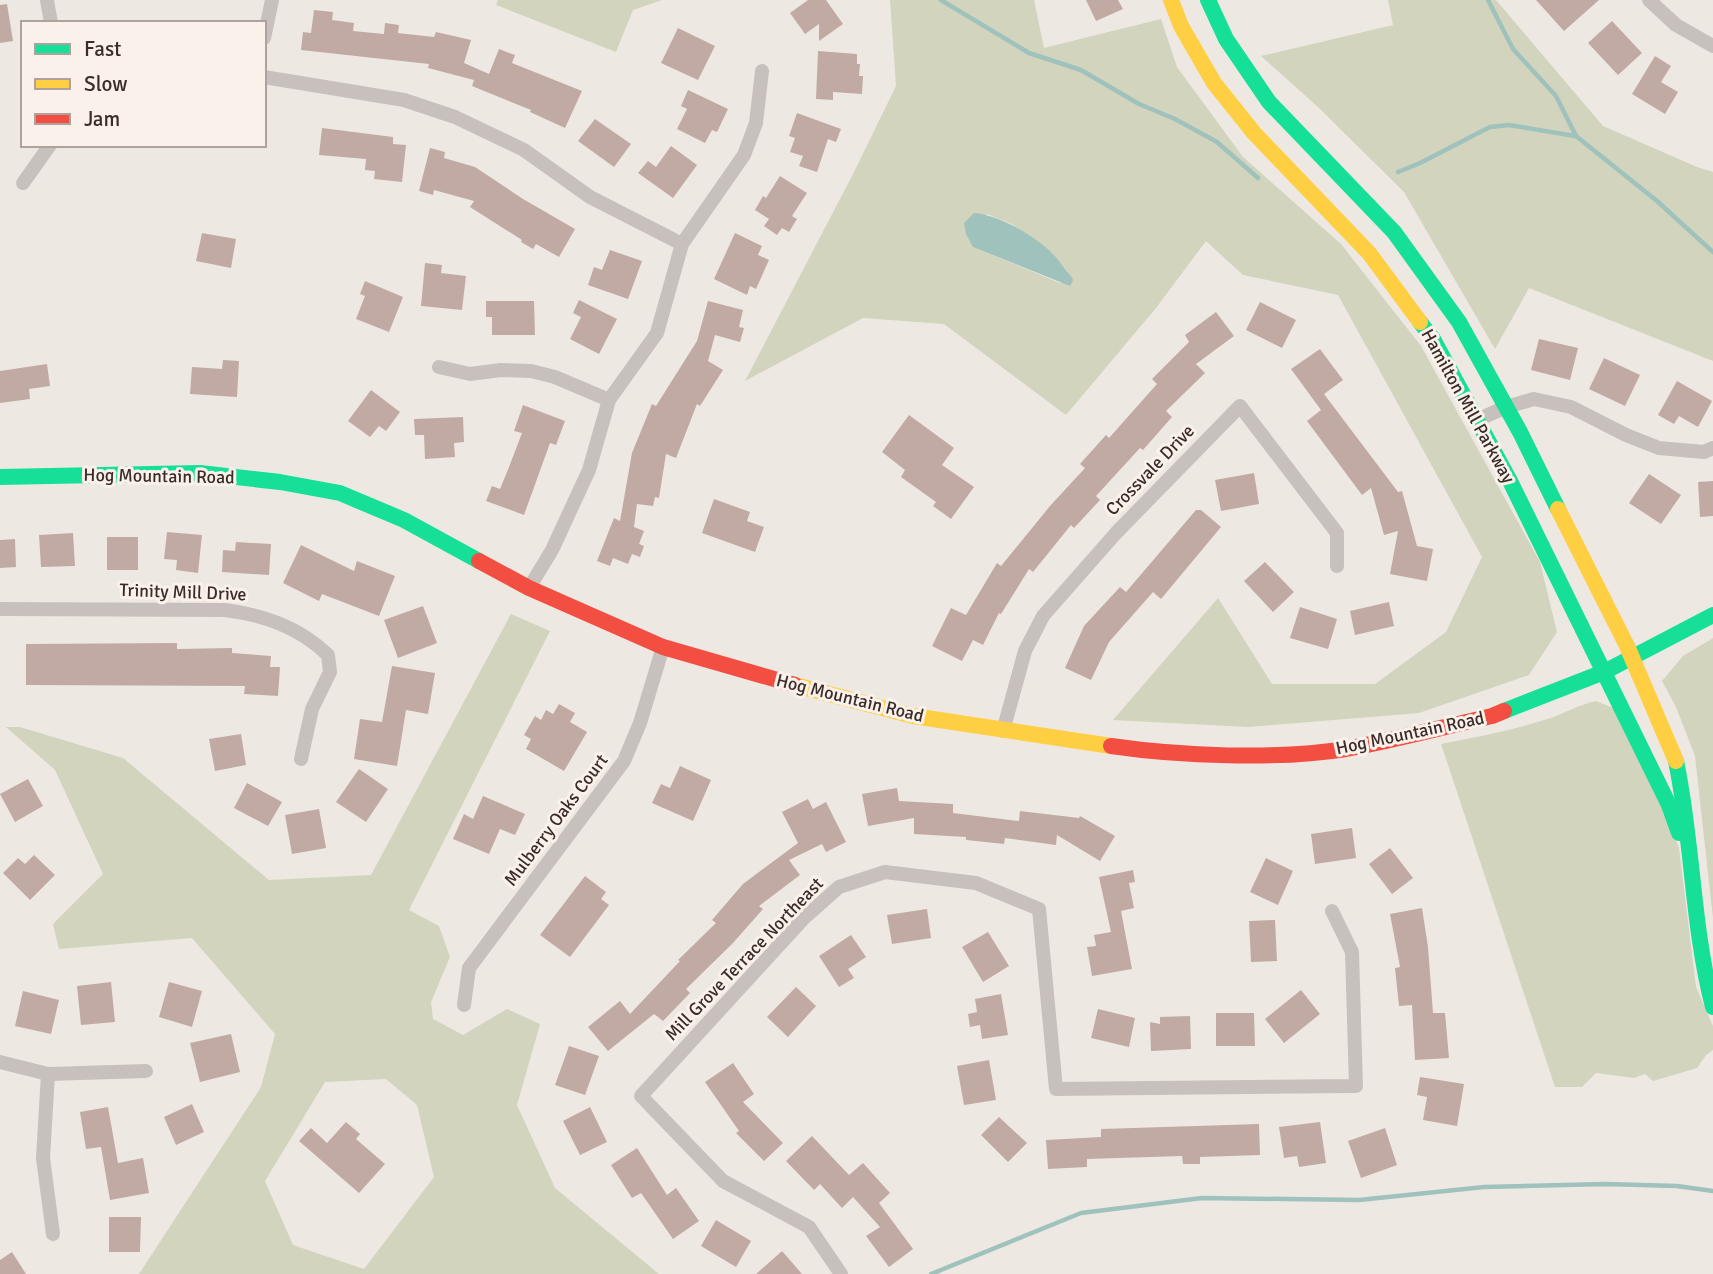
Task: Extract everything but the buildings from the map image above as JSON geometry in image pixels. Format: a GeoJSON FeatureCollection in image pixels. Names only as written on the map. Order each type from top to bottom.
{"type":"FeatureCollection","features":[{"type":"Feature","properties":{"kind":"street"},"geometry":{"type":"LineString","coordinates":[[47,0],[51,21]]}},
{"type":"Feature","properties":{"kind":"street"},"geometry":{"type":"LineString","coordinates":[[266,28],[272,0]]}},
{"type":"Feature","properties":{"kind":"street","name":"Hamilton Mill Parkway"},"geometry":{"type":"LineString","coordinates":[[1171,0],[1181,26],[1214,83],[1254,133],[1369,253],[1433,339],[1510,481],[1604,672],[1669,805],[1689,861]]}},
{"type":"Feature","properties":{"kind":"street","name":"Hamilton Mill Parkway"},"geometry":{"type":"LineString","coordinates":[[1208,0],[1226,39],[1269,102],[1394,232],[1459,322],[1506,407],[1633,657],[1676,761],[1685,805],[1689,861],[1705,976],[1713,1007]]}},
{"type":"Feature","properties":{"kind":"street"},"geometry":{"type":"LineString","coordinates":[[1648,0],[1676,25],[1713,46]]}},
{"type":"Feature","properties":{"kind":"street"},"geometry":{"type":"LineString","coordinates":[[529,588],[552,550],[589,470],[609,400],[657,333],[682,244],[744,155],[755,124],[762,71]]}},
{"type":"Feature","properties":{"kind":"street"},"geometry":{"type":"LineString","coordinates":[[266,77],[404,100],[455,117],[524,150],[590,197],[682,244]]}},
{"type":"Feature","properties":{"kind":"street"},"geometry":{"type":"LineString","coordinates":[[23,183],[49,147]]}},
{"type":"Feature","properties":{"kind":"street"},"geometry":{"type":"LineString","coordinates":[[439,367],[470,374],[501,370],[531,371],[555,377],[609,400]]}},
{"type":"Feature","properties":{"kind":"street"},"geometry":{"type":"LineString","coordinates":[[1477,421],[1506,407],[1534,399],[1571,407],[1626,435],[1659,448],[1704,452],[1713,449]]}},
{"type":"Feature","properties":{"kind":"street","name":"Crossvale Drive"},"geometry":{"type":"LineString","coordinates":[[1003,731],[1025,651],[1043,616],[1116,533],[1240,406],[1336,533],[1337,566]]}},
{"type":"Feature","properties":{"kind":"street","name":"Hog Mountain Road"},"geometry":{"type":"LineString","coordinates":[[0,477],[200,473],[281,482],[340,494],[404,520],[529,588],[663,647],[913,716],[1146,751],[1264,755],[1343,748],[1492,716],[1604,672],[1713,615]]}},
{"type":"Feature","properties":{"kind":"street","name":"Trinity Mill Drive"},"geometry":{"type":"LineString","coordinates":[[0,609],[225,610],[254,614],[283,624],[317,644],[328,655],[330,672],[312,709],[301,759]]}},
{"type":"Feature","properties":{"kind":"street","name":"Mulberry Oaks Court"},"geometry":{"type":"LineString","coordinates":[[464,1005],[469,968],[624,761],[640,723],[663,647]]}},
{"type":"Feature","properties":{"kind":"street","name":"Mill Grove Terrace Northeast"},"geometry":{"type":"LineString","coordinates":[[841,1274],[809,1227],[723,1181],[641,1096],[804,918],[839,887],[885,872],[976,883],[1040,909],[1056,1089],[1356,1086],[1352,952],[1332,911]]}},
{"type":"Feature","properties":{"kind":"street"},"geometry":{"type":"LineString","coordinates":[[0,1062],[48,1074],[146,1071]]}},
{"type":"Feature","properties":{"kind":"street"},"geometry":{"type":"LineString","coordinates":[[48,1074],[43,1158],[53,1234]]}},
{"type":"Feature","properties":{"kind":"green space"},"geometry":{"type":"Polygon","coordinates":[[[498,0],[662,0],[633,10],[616,52],[496,5],[498,0]]]}},
{"type":"Feature","properties":{"kind":"green space"},"geometry":{"type":"Polygon","coordinates":[[[890,0],[1034,0],[1044,48],[1161,19],[1177,67],[1243,157],[1341,244],[1421,346],[1540,562],[1557,632],[1529,675],[1419,713],[1248,727],[1113,720],[1218,598],[1272,684],[1375,684],[1446,632],[1482,557],[1338,295],[1243,275],[1206,241],[1156,308],[1066,415],[944,324],[863,318],[745,381],[896,86],[890,0]],[[987,214],[973,247],[1060,283],[1071,276],[1052,253],[1012,224],[987,214]]]}},
{"type":"Feature","properties":{"kind":"green space"},"geometry":{"type":"Polygon","coordinates":[[[1388,0],[1496,0],[1603,126],[1713,172],[1713,361],[1529,288],[1495,349],[1404,192],[1319,108],[1261,56],[1393,25],[1388,0]]]}},
{"type":"Feature","properties":{"kind":"green space"},"geometry":{"type":"Polygon","coordinates":[[[511,614],[550,631],[409,910],[439,926],[450,957],[431,1002],[433,1019],[463,1035],[507,1009],[540,1024],[517,1105],[555,1188],[659,1274],[139,1274],[261,1087],[275,1034],[192,938],[59,949],[53,924],[103,874],[55,770],[6,727],[20,727],[123,758],[269,880],[371,875],[511,614]],[[386,1079],[325,1082],[265,1181],[293,1245],[364,1269],[434,1177],[417,1105],[386,1079]]]}},
{"type":"Feature","properties":{"kind":"green space"},"geometry":{"type":"Polygon","coordinates":[[[1713,638],[1713,918],[1695,756],[1676,707],[1662,681],[1683,656],[1713,638]]]}},
{"type":"Feature","properties":{"kind":"green space"},"geometry":{"type":"Polygon","coordinates":[[[1596,701],[1616,709],[1652,777],[1679,848],[1696,987],[1713,1026],[1713,1050],[1697,1068],[1653,1081],[1645,1074],[1634,1078],[1596,1073],[1582,1087],[1555,1087],[1441,744],[1531,724],[1596,701]]]}},
{"type":"Feature","properties":{"kind":"water"},"geometry":{"type":"Polygon","coordinates":[[[974,213],[1006,222],[1037,240],[1071,276],[1073,280],[1070,286],[973,247],[964,223],[974,213]]]}},
{"type":"Feature","properties":{"kind":"waterway"},"geometry":{"type":"LineString","coordinates":[[941,0],[1029,53],[1081,70],[1139,104],[1175,119],[1217,142],[1258,178]]}},
{"type":"Feature","properties":{"kind":"waterway"},"geometry":{"type":"LineString","coordinates":[[1488,0],[1513,49],[1556,96],[1576,136],[1657,201],[1713,252]]}},
{"type":"Feature","properties":{"kind":"waterway"},"geometry":{"type":"LineString","coordinates":[[1398,172],[1490,127],[1509,125],[1575,136]]}},
{"type":"Feature","properties":{"kind":"waterway"},"geometry":{"type":"LineString","coordinates":[[931,1274],[1081,1213],[1202,1198],[1359,1200],[1484,1187],[1605,1184],[1677,1186],[1713,1191]]}},
{"type":"Feature","properties":{"kind":"traffic: fast"},"geometry":{"type":"LineString","coordinates":[[1208,0],[1226,39],[1269,102],[1394,232],[1459,322],[1520,432],[1558,509]]}},
{"type":"Feature","properties":{"kind":"traffic: fast"},"geometry":{"type":"LineString","coordinates":[[1420,322],[1433,339],[1510,481],[1669,805],[1679,833]]}},
{"type":"Feature","properties":{"kind":"traffic: fast"},"geometry":{"type":"LineString","coordinates":[[0,477],[200,473],[280,482],[340,493],[404,520],[479,561]]}},
{"type":"Feature","properties":{"kind":"traffic: fast"},"geometry":{"type":"LineString","coordinates":[[1504,711],[1604,672],[1713,615]]}},
{"type":"Feature","properties":{"kind":"traffic: fast"},"geometry":{"type":"LineString","coordinates":[[1676,761],[1701,946],[1713,1007]]}},
{"type":"Feature","properties":{"kind":"traffic: slow"},"geometry":{"type":"LineString","coordinates":[[1171,0],[1181,26],[1214,83],[1254,133],[1369,253],[1420,322]]}},
{"type":"Feature","properties":{"kind":"traffic: slow"},"geometry":{"type":"LineString","coordinates":[[1558,509],[1627,646],[1676,761]]}},
{"type":"Feature","properties":{"kind":"traffic: slow"},"geometry":{"type":"LineString","coordinates":[[795,685],[913,716],[1111,746]]}},
{"type":"Feature","properties":{"kind":"traffic: jam"},"geometry":{"type":"LineString","coordinates":[[479,561],[529,588],[663,647],[795,685]]}},
{"type":"Feature","properties":{"kind":"traffic: jam"},"geometry":{"type":"LineString","coordinates":[[1111,746],[1167,752],[1290,755],[1383,742],[1504,711]]}}]}
